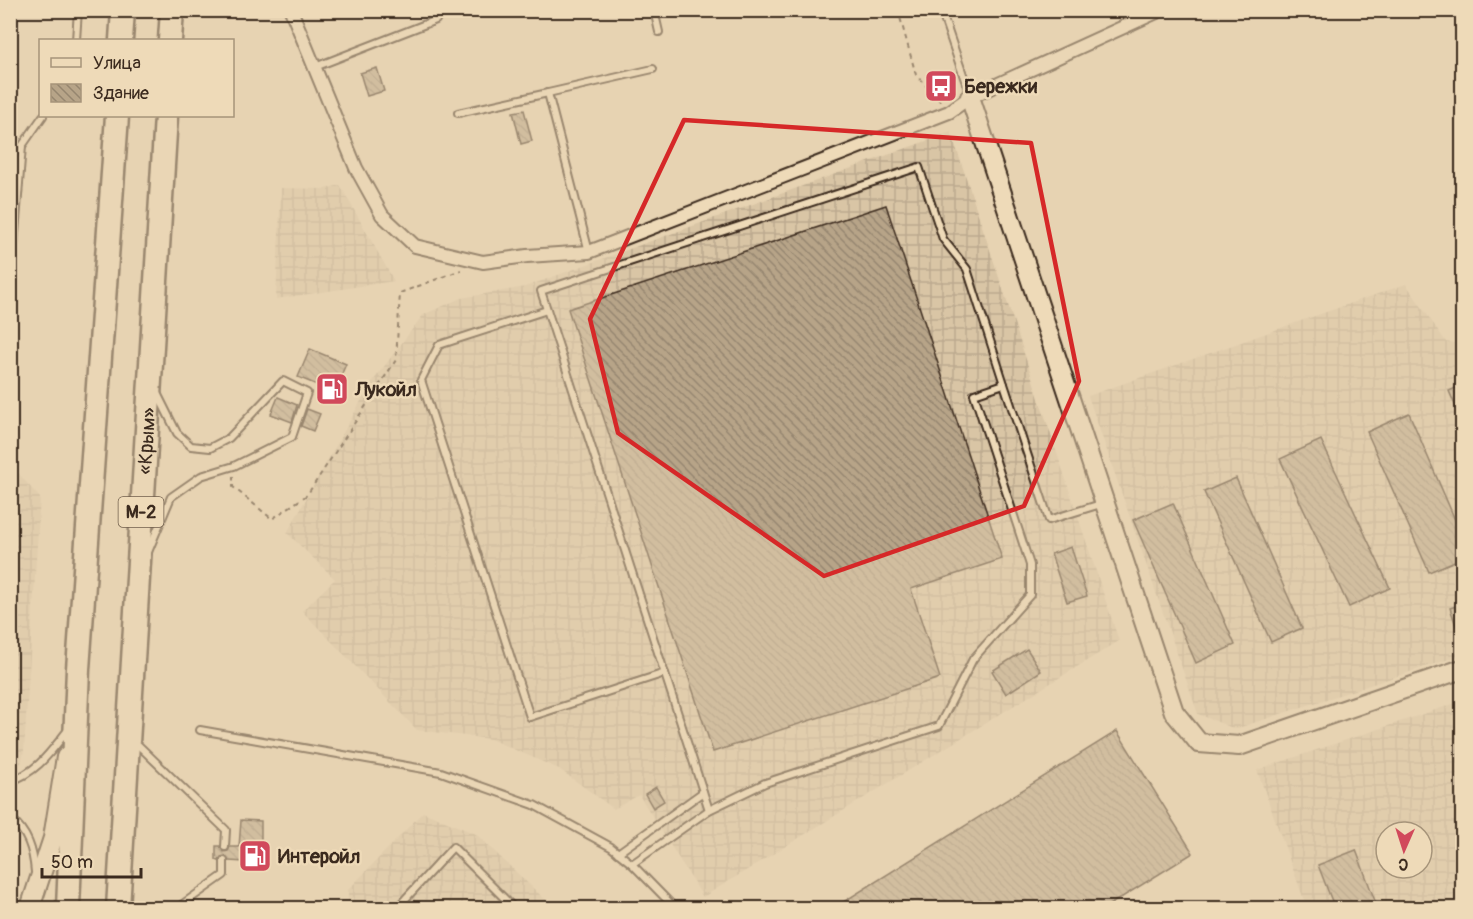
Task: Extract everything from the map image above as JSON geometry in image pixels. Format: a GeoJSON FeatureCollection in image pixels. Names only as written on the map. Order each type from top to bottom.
{"type":"FeatureCollection","features":[{"type":"Feature","properties":{"kind":"highway"},"geometry":{"type":"LineString","coordinates":[[122,39],[123,10]]}},
{"type":"Feature","properties":{"kind":"highway"},"geometry":{"type":"LineString","coordinates":[[170,39],[172,10]]}},
{"type":"Feature","properties":{"kind":"highway","name":"М-2"},"geometry":{"type":"LineString","coordinates":[[68,909],[78,669],[117,117]]}},
{"type":"Feature","properties":{"kind":"highway","name":"«Крым»"},"geometry":{"type":"LineString","coordinates":[[118,909],[136,580],[166,117]]}},
{"type":"Feature","properties":{"kind":"street"},"geometry":{"type":"LineString","coordinates":[[291,10],[357,168],[382,215],[415,246],[483,262],[527,256],[589,252],[949,112],[970,97],[1161,10]]}},
{"type":"Feature","properties":{"kind":"street"},"geometry":{"type":"LineString","coordinates":[[970,97],[1174,712],[1199,743],[1239,746],[1462,669]]}},
{"type":"Feature","properties":{"kind":"street"},"geometry":{"type":"LineString","coordinates":[[30,909],[53,837],[78,669]]}},
{"type":"Feature","properties":{"kind":"lane"},"geometry":{"type":"LineString","coordinates":[[76,39],[78,10]]}},
{"type":"Feature","properties":{"kind":"lane"},"geometry":{"type":"LineString","coordinates":[[654,10],[659,32]]}},
{"type":"Feature","properties":{"kind":"lane"},"geometry":{"type":"LineString","coordinates":[[941,10],[970,97]]}},
{"type":"Feature","properties":{"kind":"lane"},"geometry":{"type":"LineString","coordinates":[[315,68],[435,20]]}},
{"type":"Feature","properties":{"kind":"lane"},"geometry":{"type":"LineString","coordinates":[[458,113],[653,69]]}},
{"type":"Feature","properties":{"kind":"lane"},"geometry":{"type":"LineString","coordinates":[[548,93],[589,252]]}},
{"type":"Feature","properties":{"kind":"lane"},"geometry":{"type":"LineString","coordinates":[[10,296],[22,146],[42,117]]}},
{"type":"Feature","properties":{"kind":"lane"},"geometry":{"type":"LineString","coordinates":[[709,810],[541,291],[919,167],[943,239],[967,269],[1049,520],[1104,502]]}},
{"type":"Feature","properties":{"kind":"lane"},"geometry":{"type":"LineString","coordinates":[[547,310],[439,345],[421,380],[530,717],[665,674]]}},
{"type":"Feature","properties":{"kind":"lane"},"geometry":{"type":"LineString","coordinates":[[136,580],[171,497],[201,476],[234,466],[292,437],[307,393],[283,381],[229,438],[210,448],[191,446],[177,433],[149,376]]}},
{"type":"Feature","properties":{"kind":"lane"},"geometry":{"type":"LineString","coordinates":[[632,864],[709,810],[765,783],[939,726],[973,659],[1030,596],[1030,565],[974,394],[1005,384]]}},
{"type":"Feature","properties":{"kind":"lane"},"geometry":{"type":"LineString","coordinates":[[10,781],[26,776],[70,727]]}},
{"type":"Feature","properties":{"kind":"lane"},"geometry":{"type":"LineString","coordinates":[[201,730],[441,772],[534,806],[611,847],[632,864],[675,909]]}},
{"type":"Feature","properties":{"kind":"lane"},"geometry":{"type":"LineString","coordinates":[[128,734],[226,830],[225,847]]}},
{"type":"Feature","properties":{"kind":"lane"},"geometry":{"type":"LineString","coordinates":[[618,853],[704,792]]}},
{"type":"Feature","properties":{"kind":"lane"},"geometry":{"type":"LineString","coordinates":[[10,817],[29,839],[34,854],[37,887]]}},
{"type":"Feature","properties":{"kind":"lane"},"geometry":{"type":"LineString","coordinates":[[397,909],[453,847],[514,909]]}},
{"type":"Feature","properties":{"kind":"lane"},"geometry":{"type":"LineString","coordinates":[[177,909],[224,875],[225,861]]}},
{"type":"Feature","properties":{"kind":"path"},"geometry":{"type":"LineString","coordinates":[[898,10],[916,75],[949,112]]}},
{"type":"Feature","properties":{"kind":"path"},"geometry":{"type":"LineString","coordinates":[[234,466],[233,487],[272,519],[307,495],[396,360],[400,293],[483,262]]}},
{"type":"Feature","properties":{"kind":"highlighted area"},"geometry":{"type":"Polygon","coordinates":[[[684,120],[1031,143],[1079,381],[1024,506],[824,576],[618,433],[590,319],[684,120]]]}},
{"type":"Feature","properties":{"kind":"shaded area"},"geometry":{"type":"Polygon","coordinates":[[[951,132],[1119,641],[703,897],[639,795],[614,809],[559,769],[490,739],[417,730],[302,611],[335,579],[287,533],[370,385],[423,315],[461,298],[525,287],[951,132]]]}},
{"type":"Feature","properties":{"kind":"shaded area"},"geometry":{"type":"Polygon","coordinates":[[[340,185],[394,281],[276,299],[281,188],[325,189],[340,185]]]}},
{"type":"Feature","properties":{"kind":"shaded area"},"geometry":{"type":"Polygon","coordinates":[[[1406,284],[1446,342],[1462,344],[1462,655],[1235,729],[1198,714],[1088,396],[1406,284]]]}},
{"type":"Feature","properties":{"kind":"shaded area"},"geometry":{"type":"Polygon","coordinates":[[[11,465],[40,498],[24,751],[11,804],[11,465]]]}},
{"type":"Feature","properties":{"kind":"shaded area"},"geometry":{"type":"Polygon","coordinates":[[[1456,703],[1460,716],[1462,715],[1462,904],[1452,908],[1307,908],[1257,770],[1456,703]]]}},
{"type":"Feature","properties":{"kind":"shaded area"},"geometry":{"type":"Polygon","coordinates":[[[423,812],[476,834],[554,908],[348,908],[348,890],[423,812]]]}},
{"type":"Feature","properties":{"kind":"building"},"geometry":{"type":"Polygon","coordinates":[[[377,68],[384,91],[367,96],[360,73],[377,68]]]}},
{"type":"Feature","properties":{"kind":"building"},"geometry":{"type":"Polygon","coordinates":[[[524,110],[532,141],[521,144],[513,112],[524,110]]]}},
{"type":"Feature","properties":{"kind":"building"},"geometry":{"type":"Polygon","coordinates":[[[886,205],[1002,559],[911,589],[940,678],[713,752],[568,309],[886,205]]]}},
{"type":"Feature","properties":{"kind":"building"},"geometry":{"type":"Polygon","coordinates":[[[310,349],[346,364],[334,392],[298,377],[310,349]]]}},
{"type":"Feature","properties":{"kind":"building"},"geometry":{"type":"Polygon","coordinates":[[[1462,385],[1462,421],[1449,391],[1462,385]]]}},
{"type":"Feature","properties":{"kind":"building"},"geometry":{"type":"Polygon","coordinates":[[[278,397],[297,405],[292,422],[271,414],[278,397]]]}},
{"type":"Feature","properties":{"kind":"building"},"geometry":{"type":"Polygon","coordinates":[[[307,409],[320,414],[313,431],[301,426],[307,409]]]}},
{"type":"Feature","properties":{"kind":"building"},"geometry":{"type":"Polygon","coordinates":[[[1409,413],[1462,536],[1462,558],[1429,572],[1367,432],[1409,413]]]}},
{"type":"Feature","properties":{"kind":"building"},"geometry":{"type":"Polygon","coordinates":[[[1321,440],[1390,588],[1349,607],[1280,459],[1321,440]]]}},
{"type":"Feature","properties":{"kind":"building"},"geometry":{"type":"Polygon","coordinates":[[[1236,478],[1302,628],[1271,642],[1204,492],[1236,478]]]}},
{"type":"Feature","properties":{"kind":"building"},"geometry":{"type":"Polygon","coordinates":[[[1173,503],[1235,645],[1196,663],[1133,520],[1173,503]]]}},
{"type":"Feature","properties":{"kind":"building"},"geometry":{"type":"Polygon","coordinates":[[[1071,547],[1087,596],[1067,602],[1051,554],[1071,547]]]}},
{"type":"Feature","properties":{"kind":"building"},"geometry":{"type":"Polygon","coordinates":[[[1462,604],[1462,639],[1461,640],[1450,608],[1462,604]]]}},
{"type":"Feature","properties":{"kind":"building"},"geometry":{"type":"Polygon","coordinates":[[[1027,649],[1041,671],[1006,694],[992,671],[1027,649]]]}},
{"type":"Feature","properties":{"kind":"building"},"geometry":{"type":"Polygon","coordinates":[[[1117,731],[1193,853],[1103,909],[832,909],[1117,731]]]}},
{"type":"Feature","properties":{"kind":"building"},"geometry":{"type":"Polygon","coordinates":[[[656,787],[664,801],[653,808],[645,794],[656,787]]]}},
{"type":"Feature","properties":{"kind":"building"},"geometry":{"type":"Polygon","coordinates":[[[241,820],[261,821],[261,863],[229,861],[225,856],[219,861],[216,860],[216,846],[220,846],[224,852],[230,847],[239,847],[241,820]]]}},
{"type":"Feature","properties":{"kind":"building"},"geometry":{"type":"Polygon","coordinates":[[[1356,850],[1378,909],[1335,909],[1318,865],[1356,850]]]}},
{"type":"Feature","properties":{"kind":"place","name":"Бережки"},"geometry":{"type":"Point","coordinates":[941,86]}},
{"type":"Feature","properties":{"kind":"place","name":"Лукойл"},"geometry":{"type":"Point","coordinates":[332,389]}},
{"type":"Feature","properties":{"kind":"place","name":"Интеройл"},"geometry":{"type":"Point","coordinates":[255,856]}}]}
